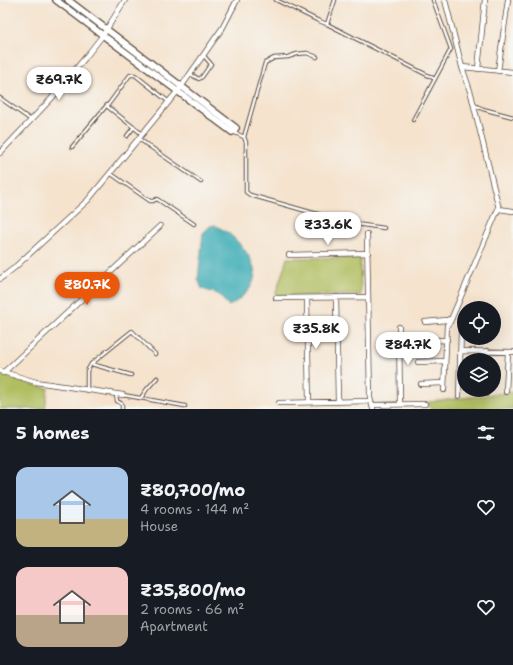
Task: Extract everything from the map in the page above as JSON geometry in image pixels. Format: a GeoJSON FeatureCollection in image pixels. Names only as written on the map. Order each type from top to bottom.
{"type":"FeatureCollection","features":[{"type":"Feature","properties":{"kind":"street"},"geometry":{"type":"LineString","coordinates":[[56,0],[234,130]]}},
{"type":"Feature","properties":{"kind":"street"},"geometry":{"type":"LineString","coordinates":[[68,0],[179,89]]}},
{"type":"Feature","properties":{"kind":"street"},"geometry":{"type":"LineString","coordinates":[[0,153],[32,120],[75,70],[102,35],[126,0]]}},
{"type":"Feature","properties":{"kind":"street"},"geometry":{"type":"LineString","coordinates":[[0,279],[88,200],[179,89],[223,27],[237,0]]}},
{"type":"Feature","properties":{"kind":"street"},"geometry":{"type":"LineString","coordinates":[[444,0],[462,67],[474,104],[499,208],[448,325],[444,390]]}},
{"type":"Feature","properties":{"kind":"street"},"geometry":{"type":"LineString","coordinates":[[478,69],[485,0]]}},
{"type":"Feature","properties":{"kind":"street"},"geometry":{"type":"LineString","coordinates":[[498,71],[508,0]]}},
{"type":"Feature","properties":{"kind":"street"},"geometry":{"type":"LineString","coordinates":[[462,67],[513,72]]}},
{"type":"Feature","properties":{"kind":"street"},"geometry":{"type":"LineString","coordinates":[[499,208],[513,211]]}},
{"type":"Feature","properties":{"kind":"street"},"geometry":{"type":"LineString","coordinates":[[2,372],[160,226]]}},
{"type":"Feature","properties":{"kind":"street"},"geometry":{"type":"LineString","coordinates":[[367,234],[372,405]]}},
{"type":"Feature","properties":{"kind":"street"},"geometry":{"type":"LineString","coordinates":[[289,255],[368,253]]}},
{"type":"Feature","properties":{"kind":"street"},"geometry":{"type":"LineString","coordinates":[[336,297],[338,402]]}},
{"type":"Feature","properties":{"kind":"street"},"geometry":{"type":"LineString","coordinates":[[276,298],[368,297]]}},
{"type":"Feature","properties":{"kind":"street"},"geometry":{"type":"LineString","coordinates":[[307,298],[309,402]]}},
{"type":"Feature","properties":{"kind":"street"},"geometry":{"type":"LineString","coordinates":[[425,322],[447,320],[452,318]]}},
{"type":"Feature","properties":{"kind":"street"},"geometry":{"type":"LineString","coordinates":[[399,327],[400,404]]}},
{"type":"Feature","properties":{"kind":"street"},"geometry":{"type":"LineString","coordinates":[[414,341],[446,340]]}},
{"type":"Feature","properties":{"kind":"street"},"geometry":{"type":"LineString","coordinates":[[461,345],[461,351],[511,352],[506,392]]}},
{"type":"Feature","properties":{"kind":"street"},"geometry":{"type":"LineString","coordinates":[[418,362],[445,361]]}},
{"type":"Feature","properties":{"kind":"street"},"geometry":{"type":"LineString","coordinates":[[2,372],[36,382],[124,396]]}},
{"type":"Feature","properties":{"kind":"street"},"geometry":{"type":"LineString","coordinates":[[421,384],[444,383]]}},
{"type":"Feature","properties":{"kind":"street"},"geometry":{"type":"LineString","coordinates":[[279,403],[338,402],[372,405],[400,404],[411,406],[425,404]]}},
{"type":"Feature","properties":{"kind":"lane"},"geometry":{"type":"LineString","coordinates":[[276,0],[435,79]]}},
{"type":"Feature","properties":{"kind":"lane"},"geometry":{"type":"LineString","coordinates":[[327,24],[335,0]]}},
{"type":"Feature","properties":{"kind":"lane"},"geometry":{"type":"LineString","coordinates":[[413,120],[451,49],[433,0]]}},
{"type":"Feature","properties":{"kind":"lane"},"geometry":{"type":"LineString","coordinates":[[317,57],[307,53],[298,54],[288,57],[274,58],[265,63],[244,136],[246,142],[246,192],[250,195],[349,223],[384,228]]}},
{"type":"Feature","properties":{"kind":"lane"},"geometry":{"type":"LineString","coordinates":[[190,74],[197,79],[200,79],[210,66],[209,61],[203,55]]}},
{"type":"Feature","properties":{"kind":"lane"},"geometry":{"type":"LineString","coordinates":[[72,147],[108,105],[131,74],[135,75],[169,102]]}},
{"type":"Feature","properties":{"kind":"lane"},"geometry":{"type":"LineString","coordinates":[[0,98],[32,120]]}},
{"type":"Feature","properties":{"kind":"lane"},"geometry":{"type":"LineString","coordinates":[[474,104],[483,109],[513,117]]}},
{"type":"Feature","properties":{"kind":"lane"},"geometry":{"type":"LineString","coordinates":[[108,105],[109,108],[142,134]]}},
{"type":"Feature","properties":{"kind":"lane"},"geometry":{"type":"LineString","coordinates":[[127,136],[134,127]]}},
{"type":"Feature","properties":{"kind":"lane"},"geometry":{"type":"LineString","coordinates":[[234,130],[244,136]]}},
{"type":"Feature","properties":{"kind":"lane"},"geometry":{"type":"LineString","coordinates":[[138,139],[201,182]]}},
{"type":"Feature","properties":{"kind":"lane"},"geometry":{"type":"LineString","coordinates":[[110,173],[150,201],[157,199],[194,224]]}},
{"type":"Feature","properties":{"kind":"lane"},"geometry":{"type":"LineString","coordinates":[[86,390],[87,371],[90,364],[132,331],[155,354]]}},
{"type":"Feature","properties":{"kind":"lane"},"geometry":{"type":"LineString","coordinates":[[90,364],[131,375]]}},
{"type":"Feature","properties":{"kind":"lane"},"geometry":{"type":"LineString","coordinates":[[141,398],[146,389],[157,378]]}},
{"type":"Feature","properties":{"kind":"lane"},"geometry":{"type":"LineString","coordinates":[[116,394],[117,401],[122,404],[122,409]]}},
{"type":"Feature","properties":{"kind":"lane"},"geometry":{"type":"LineString","coordinates":[[124,396],[185,406]]}},
{"type":"Feature","properties":{"kind":"green space"},"geometry":{"type":"Polygon","coordinates":[[[287,258],[360,258],[361,295],[275,296],[287,258]]]}},
{"type":"Feature","properties":{"kind":"green space"},"geometry":{"type":"Polygon","coordinates":[[[0,374],[33,385],[48,388],[45,409],[0,409],[0,374]]]}},
{"type":"Feature","properties":{"kind":"green space"},"geometry":{"type":"Polygon","coordinates":[[[513,392],[513,409],[430,409],[428,402],[470,397],[501,397],[501,393],[513,392]]]}},
{"type":"Feature","properties":{"kind":"water"},"geometry":{"type":"Polygon","coordinates":[[[215,225],[239,243],[253,264],[254,278],[252,286],[236,302],[229,306],[218,294],[202,289],[198,279],[203,233],[210,226],[215,225]]]}}]}
